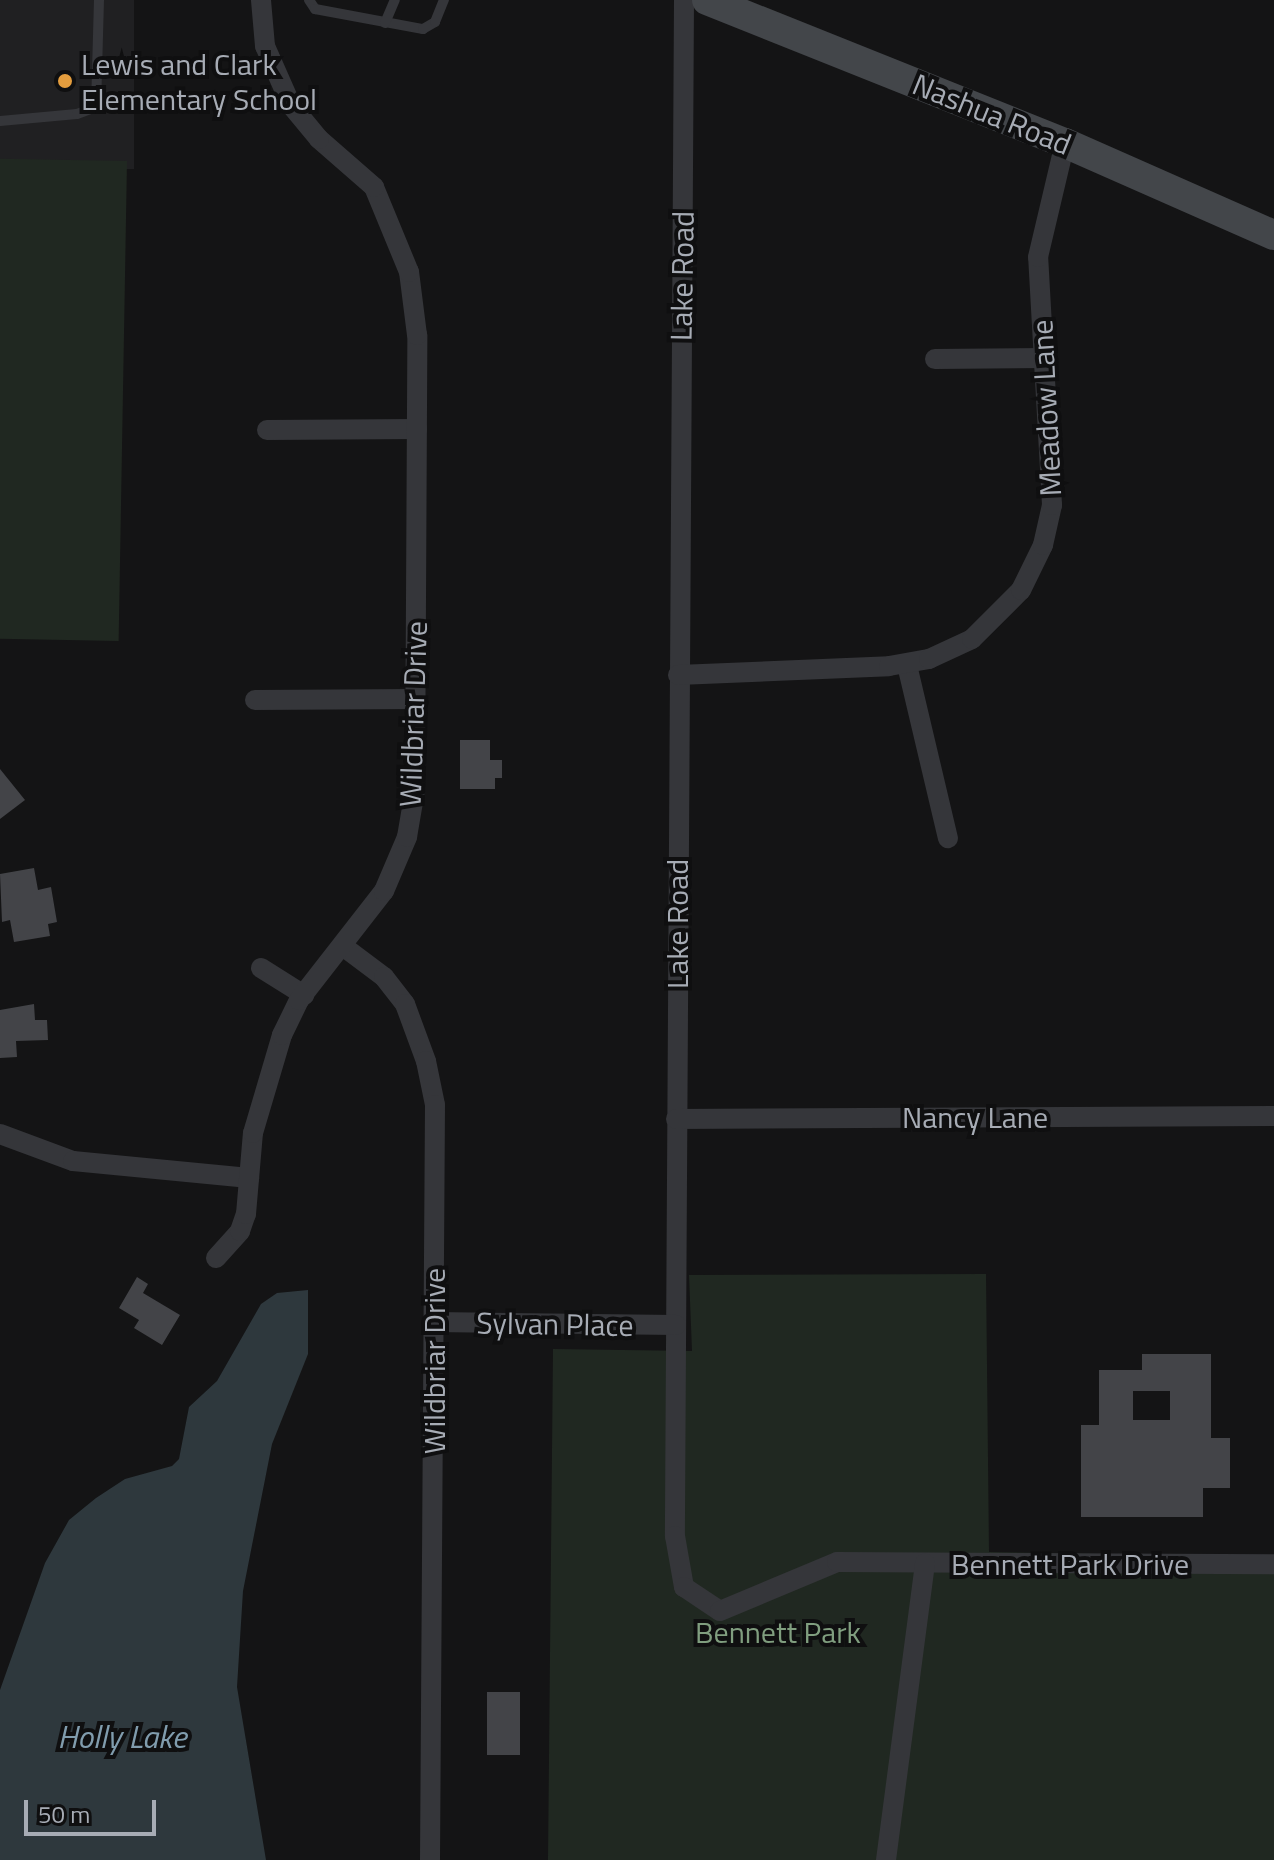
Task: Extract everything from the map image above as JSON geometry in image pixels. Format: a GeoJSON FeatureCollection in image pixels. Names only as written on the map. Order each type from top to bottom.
{"type":"FeatureCollection","features":[{"type":"Feature","properties":{"kind":"street","name":"Wildbriar Drive"},"geometry":{"type":"LineString","coordinates":[[261,0],[265,46],[291,105],[319,139],[374,187],[398,237],[415,304],[415,790],[407,837],[384,891],[344,947],[384,977],[405,1004],[426,1061],[436,1128],[430,1860]]}},
{"type":"Feature","properties":{"kind":"street","name":"Lake Road"},"geometry":{"type":"LineString","coordinates":[[684,0],[678,675],[676,1552],[684,1587],[692,1596],[720,1611],[837,1562],[925,1564]]}},
{"type":"Feature","properties":{"kind":"street","name":"Nashua Road"},"geometry":{"type":"LineString","coordinates":[[707,0],[1065,143],[1274,235]]}},
{"type":"Feature","properties":{"kind":"street","name":"Meadow Lane"},"geometry":{"type":"LineString","coordinates":[[678,675],[907,665],[972,639],[1007,609],[1032,570],[1050,518],[1054,477],[1038,257],[1065,143]]}},
{"type":"Feature","properties":{"kind":"street"},"geometry":{"type":"LineString","coordinates":[[935,359],[1045,358]]}},
{"type":"Feature","properties":{"kind":"street"},"geometry":{"type":"LineString","coordinates":[[267,430],[417,429]]}},
{"type":"Feature","properties":{"kind":"street"},"geometry":{"type":"LineString","coordinates":[[907,665],[948,838]]}},
{"type":"Feature","properties":{"kind":"street"},"geometry":{"type":"LineString","coordinates":[[255,700],[415,699]]}},
{"type":"Feature","properties":{"kind":"street"},"geometry":{"type":"LineString","coordinates":[[216,1258],[240,1231],[253,1133],[282,1035],[304,995],[344,947]]}},
{"type":"Feature","properties":{"kind":"street"},"geometry":{"type":"LineString","coordinates":[[261,968],[304,995]]}},
{"type":"Feature","properties":{"kind":"street","name":"Nancy Lane"},"geometry":{"type":"LineString","coordinates":[[676,1119],[1274,1116]]}},
{"type":"Feature","properties":{"kind":"street"},"geometry":{"type":"LineString","coordinates":[[0,1134],[73,1161],[249,1178]]}},
{"type":"Feature","properties":{"kind":"street","name":"Sylvan Place"},"geometry":{"type":"LineString","coordinates":[[434,1322],[676,1325]]}},
{"type":"Feature","properties":{"kind":"street","name":"Bennett Park Drive"},"geometry":{"type":"LineString","coordinates":[[886,1860],[925,1564],[1274,1564]]}},
{"type":"Feature","properties":{"kind":"lane"},"geometry":{"type":"LineString","coordinates":[[0,121],[77,114],[96,107],[99,0]]}},
{"type":"Feature","properties":{"kind":"lane"},"geometry":{"type":"LineString","coordinates":[[309,0],[315,9],[423,29],[435,22],[444,0]]}},
{"type":"Feature","properties":{"kind":"lane"},"geometry":{"type":"LineString","coordinates":[[385,23],[395,0]]}},
{"type":"Feature","properties":{"kind":"shaded area","name":"Lewis and Clark Elementary School"},"geometry":{"type":"Polygon","coordinates":[[[0,0],[134,0],[134,169],[0,169],[0,0]]]}},
{"type":"Feature","properties":{"kind":"green space"},"geometry":{"type":"Polygon","coordinates":[[[0,159],[127,161],[119,641],[0,639],[0,159]]]}},
{"type":"Feature","properties":{"kind":"green space","name":"Bennett Park"},"geometry":{"type":"Polygon","coordinates":[[[986,1274],[989,1552],[1274,1557],[1274,1860],[548,1860],[553,1349],[692,1351],[689,1275],[986,1274]]]}},
{"type":"Feature","properties":{"kind":"water","name":"Holly Lake"},"geometry":{"type":"Polygon","coordinates":[[[308,1290],[308,1354],[272,1444],[243,1591],[237,1687],[266,1860],[0,1860],[0,1690],[45,1563],[69,1520],[96,1498],[125,1479],[172,1466],[179,1459],[189,1407],[217,1381],[261,1304],[277,1293],[308,1290]]]}},
{"type":"Feature","properties":{"kind":"building"},"geometry":{"type":"Polygon","coordinates":[[[460,740],[490,740],[490,760],[502,760],[502,778],[495,778],[495,789],[460,789],[460,740]]]}},
{"type":"Feature","properties":{"kind":"building"},"geometry":{"type":"Polygon","coordinates":[[[0,769],[25,800],[0,819],[0,769]]]}},
{"type":"Feature","properties":{"kind":"building"},"geometry":{"type":"Polygon","coordinates":[[[34,868],[38,890],[51,887],[57,922],[48,924],[50,936],[14,942],[10,920],[2,922],[0,874],[34,868]]]}},
{"type":"Feature","properties":{"kind":"building"},"geometry":{"type":"Polygon","coordinates":[[[34,1004],[35,1020],[47,1020],[48,1040],[16,1041],[17,1057],[0,1058],[0,1010],[34,1004]]]}},
{"type":"Feature","properties":{"kind":"building"},"geometry":{"type":"Polygon","coordinates":[[[137,1277],[148,1284],[143,1293],[180,1315],[162,1345],[134,1328],[139,1320],[119,1308],[137,1277]]]}},
{"type":"Feature","properties":{"kind":"building"},"geometry":{"type":"Polygon","coordinates":[[[1142,1354],[1211,1354],[1211,1438],[1230,1438],[1230,1488],[1203,1488],[1203,1517],[1081,1517],[1081,1425],[1099,1425],[1099,1370],[1142,1370],[1142,1354]],[[1133,1391],[1133,1420],[1170,1420],[1170,1391],[1133,1391]]]}},
{"type":"Feature","properties":{"kind":"building"},"geometry":{"type":"Polygon","coordinates":[[[487,1692],[520,1692],[520,1755],[487,1755],[487,1692]]]}},
{"type":"Feature","properties":{"kind":"place","name":"Lewis and Clark Elementary School"},"geometry":{"type":"Point","coordinates":[65,81]}}]}
